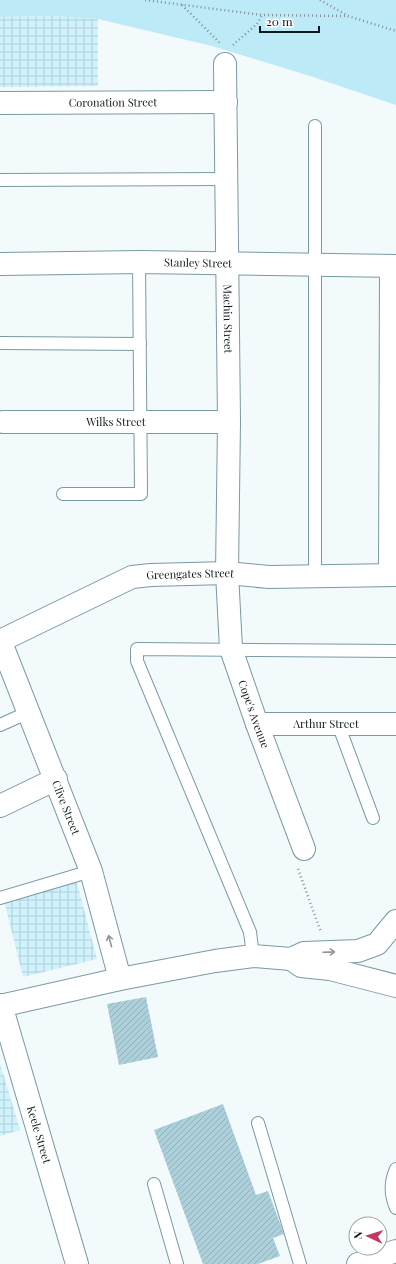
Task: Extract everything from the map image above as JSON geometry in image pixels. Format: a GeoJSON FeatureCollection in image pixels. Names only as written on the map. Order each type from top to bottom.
{"type":"FeatureCollection","features":[{"type":"Feature","properties":{"kind":"street","name":"Machin Street"},"geometry":{"type":"LineString","coordinates":[[226,56],[225,179],[228,422],[227,573]]}},
{"type":"Feature","properties":{"kind":"street","name":"Coronation Street"},"geometry":{"type":"LineString","coordinates":[[0,103],[226,102]]}},
{"type":"Feature","properties":{"kind":"street","name":"Stanley Street"},"geometry":{"type":"LineString","coordinates":[[0,264],[139,262],[315,266],[394,266]]}},
{"type":"Feature","properties":{"kind":"street"},"geometry":{"type":"LineString","coordinates":[[393,575],[394,266]]}},
{"type":"Feature","properties":{"kind":"street","name":"Wilks Street"},"geometry":{"type":"LineString","coordinates":[[3,422],[228,422]]}},
{"type":"Feature","properties":{"kind":"street","name":"Greengates Street"},"geometry":{"type":"LineString","coordinates":[[0,641],[132,577],[227,573],[269,577],[393,575]]}},
{"type":"Feature","properties":{"kind":"street","name":"Cope's Avenue"},"geometry":{"type":"LineString","coordinates":[[227,573],[231,649],[257,724],[304,849]]}},
{"type":"Feature","properties":{"kind":"street","name":"Clive Street"},"geometry":{"type":"LineString","coordinates":[[0,641],[56,779],[91,871],[120,979]]}},
{"type":"Feature","properties":{"kind":"street","name":"Arthur Street"},"geometry":{"type":"LineString","coordinates":[[257,724],[396,724]]}},
{"type":"Feature","properties":{"kind":"street"},"geometry":{"type":"LineString","coordinates":[[0,806],[56,779]]}},
{"type":"Feature","properties":{"kind":"street"},"geometry":{"type":"LineString","coordinates":[[1,1006],[120,979],[215,961],[253,956],[291,959],[304,953],[358,951],[377,944],[396,920]]}},
{"type":"Feature","properties":{"kind":"street"},"geometry":{"type":"LineString","coordinates":[[291,959],[301,966],[330,969],[396,986]]}},
{"type":"Feature","properties":{"kind":"street","name":"Keele Street"},"geometry":{"type":"LineString","coordinates":[[1,1006],[77,1264]]}},
{"type":"Feature","properties":{"kind":"street"},"geometry":{"type":"LineString","coordinates":[[358,1264],[396,1251]]}},
{"type":"Feature","properties":{"kind":"lane"},"geometry":{"type":"LineString","coordinates":[[315,126],[315,576]]}},
{"type":"Feature","properties":{"kind":"lane"},"geometry":{"type":"LineString","coordinates":[[0,180],[225,179]]}},
{"type":"Feature","properties":{"kind":"lane"},"geometry":{"type":"LineString","coordinates":[[63,494],[141,494],[139,262]]}},
{"type":"Feature","properties":{"kind":"lane"},"geometry":{"type":"LineString","coordinates":[[0,343],[140,344]]}},
{"type":"Feature","properties":{"kind":"lane"},"geometry":{"type":"LineString","coordinates":[[253,956],[250,932],[137,661],[137,649],[396,651]]}},
{"type":"Feature","properties":{"kind":"lane"},"geometry":{"type":"LineString","coordinates":[[0,725],[29,712]]}},
{"type":"Feature","properties":{"kind":"lane"},"geometry":{"type":"LineString","coordinates":[[338,724],[372,818]]}},
{"type":"Feature","properties":{"kind":"lane"},"geometry":{"type":"LineString","coordinates":[[0,898],[91,871]]}},
{"type":"Feature","properties":{"kind":"lane"},"geometry":{"type":"LineString","coordinates":[[258,1123],[300,1264]]}},
{"type":"Feature","properties":{"kind":"lane"},"geometry":{"type":"LineString","coordinates":[[396,1169],[391,1183],[391,1193],[396,1208]]}},
{"type":"Feature","properties":{"kind":"lane"},"geometry":{"type":"LineString","coordinates":[[154,1184],[177,1264]]}},
{"type":"Feature","properties":{"kind":"path"},"geometry":{"type":"LineString","coordinates":[[144,0],[262,15],[348,16]]}},
{"type":"Feature","properties":{"kind":"path"},"geometry":{"type":"LineString","coordinates":[[320,0],[348,16],[396,31]]}},
{"type":"Feature","properties":{"kind":"path"},"geometry":{"type":"LineString","coordinates":[[182,4],[226,56],[257,24],[262,15]]}},
{"type":"Feature","properties":{"kind":"path"},"geometry":{"type":"LineString","coordinates":[[304,849],[295,861],[328,952]]}},
{"type":"Feature","properties":{"kind":"shaded area"},"geometry":{"type":"Polygon","coordinates":[[[0,0],[396,0],[396,105],[310,76],[212,46],[98,19],[54,16],[0,17],[0,0]]]}},
{"type":"Feature","properties":{"kind":"shaded area"},"geometry":{"type":"Polygon","coordinates":[[[54,16],[98,19],[98,86],[0,87],[0,17],[54,16]]]}},
{"type":"Feature","properties":{"kind":"shaded area"},"geometry":{"type":"Polygon","coordinates":[[[76,879],[97,959],[23,977],[4,901],[76,879]]]}},
{"type":"Feature","properties":{"kind":"shaded area"},"geometry":{"type":"Polygon","coordinates":[[[0,1063],[20,1130],[0,1136],[0,1063]]]}},
{"type":"Feature","properties":{"kind":"building"},"geometry":{"type":"Polygon","coordinates":[[[146,997],[158,1057],[119,1065],[107,1004],[146,997]]]}},
{"type":"Feature","properties":{"kind":"building"},"geometry":{"type":"Polygon","coordinates":[[[223,1104],[256,1195],[268,1191],[284,1234],[273,1238],[280,1256],[258,1264],[203,1264],[154,1130],[223,1104]]]}}]}
